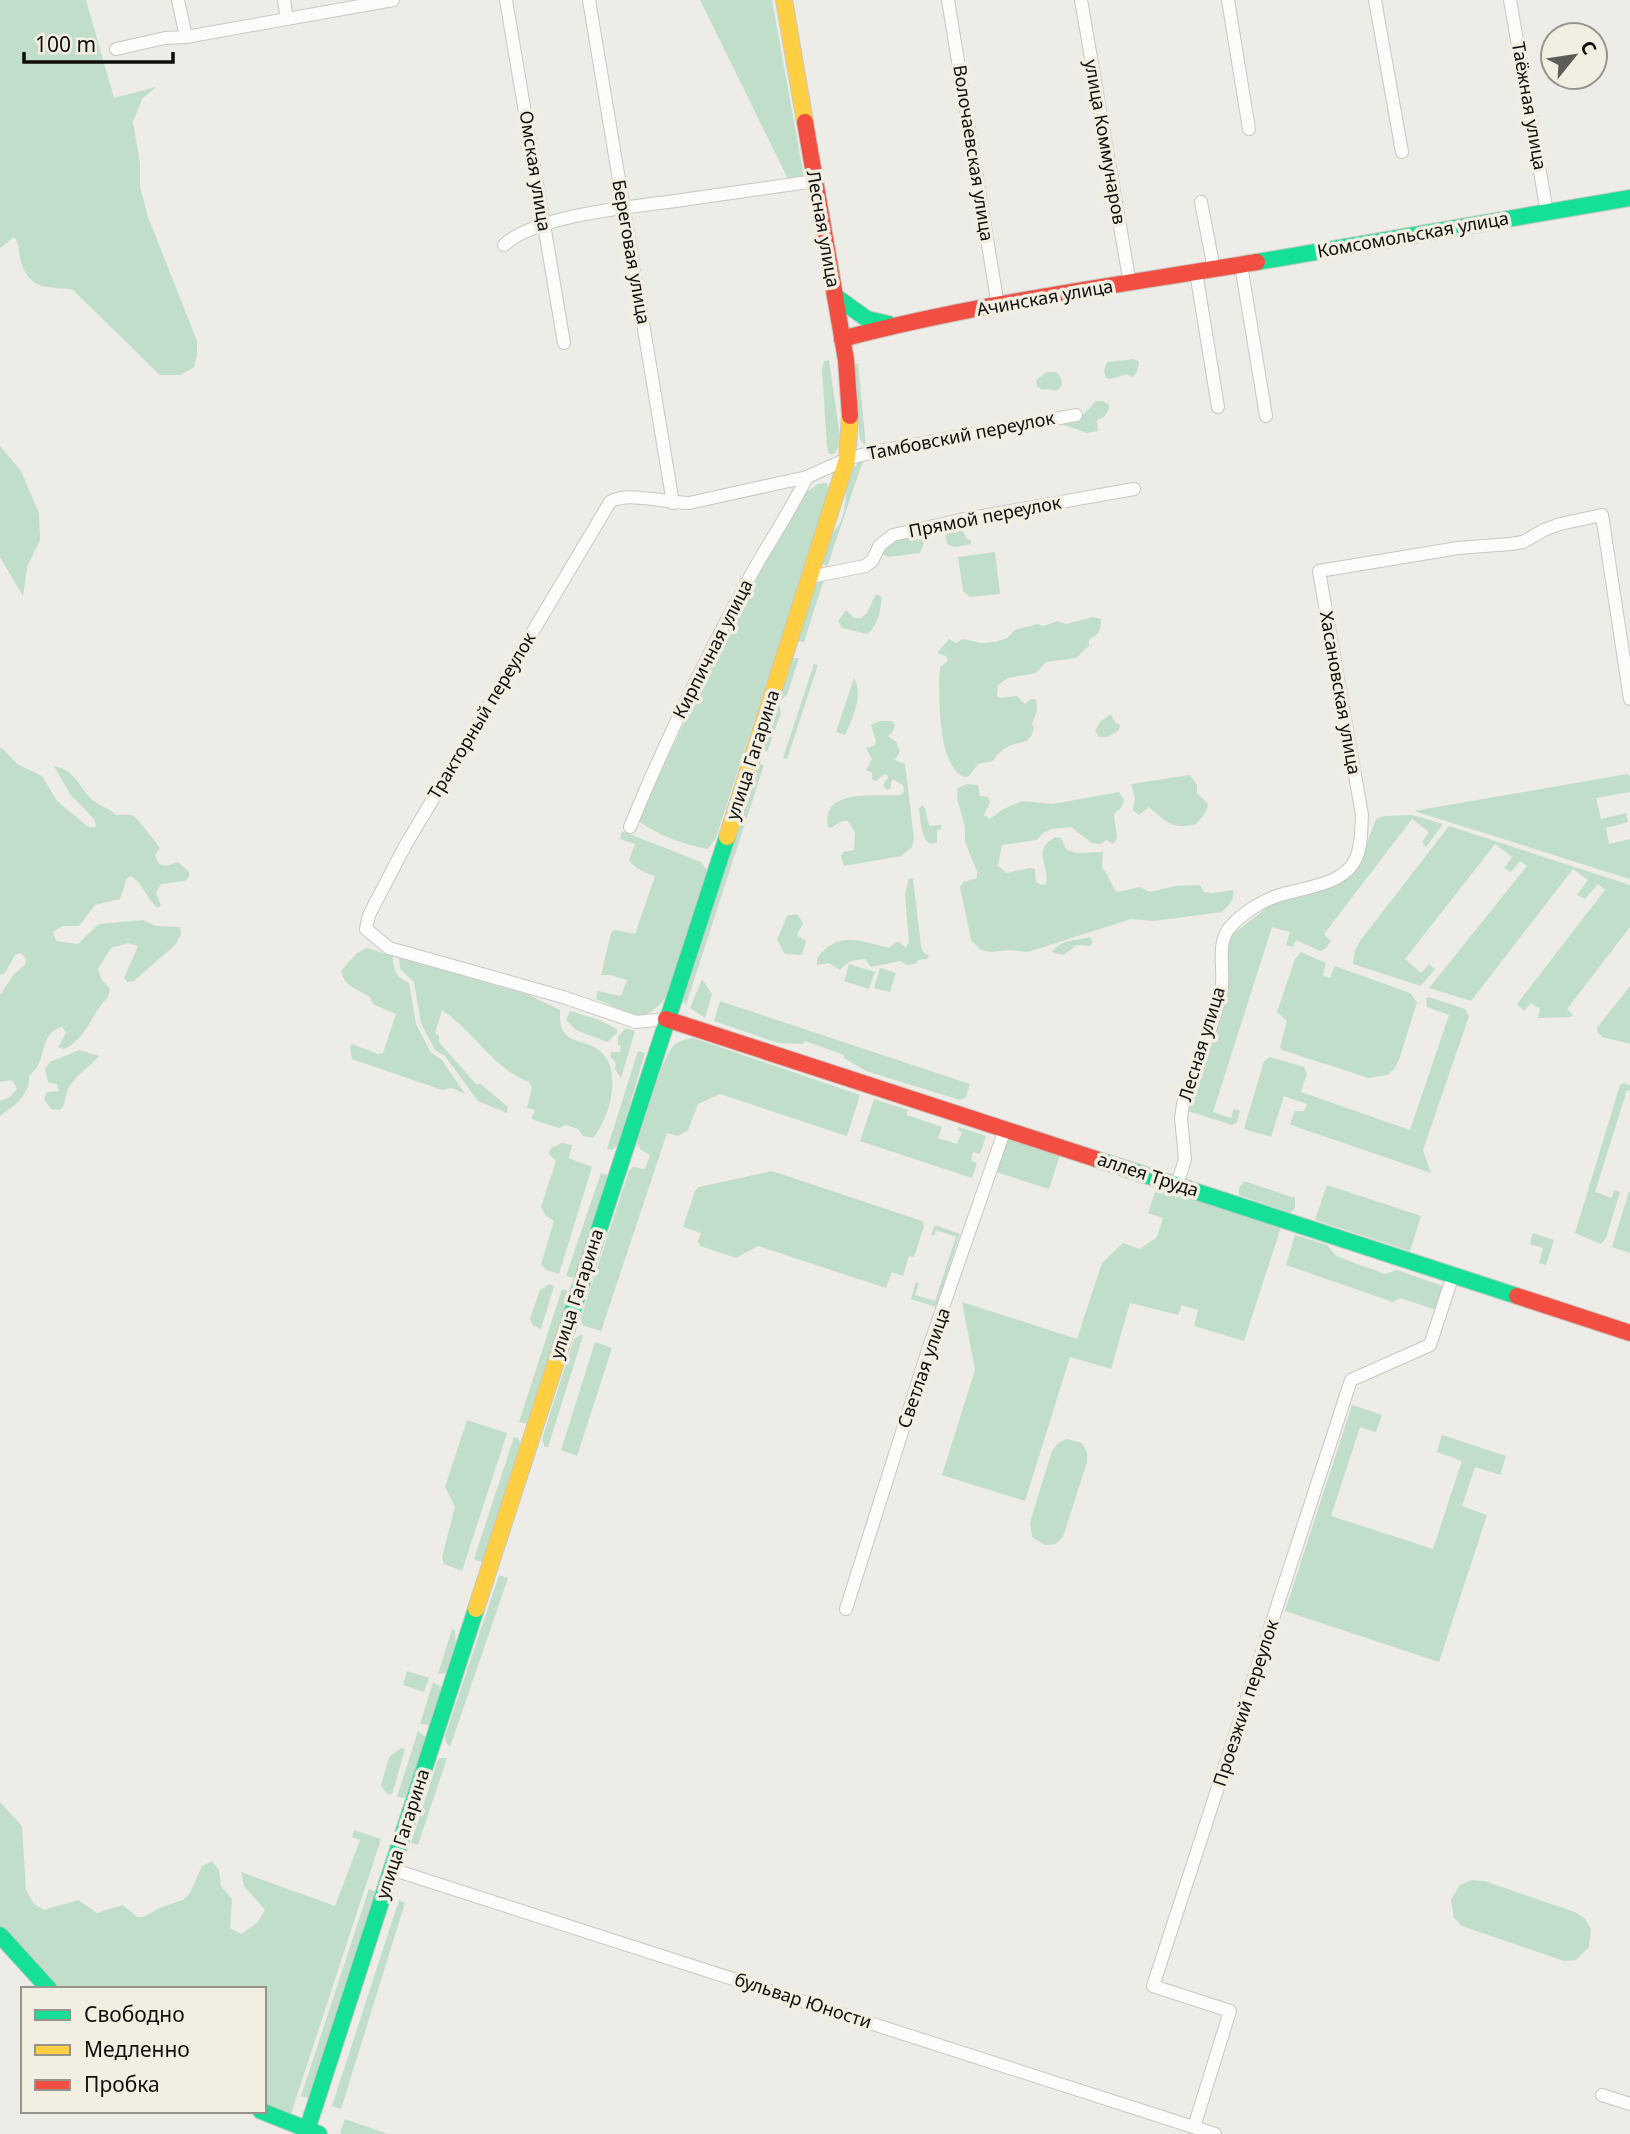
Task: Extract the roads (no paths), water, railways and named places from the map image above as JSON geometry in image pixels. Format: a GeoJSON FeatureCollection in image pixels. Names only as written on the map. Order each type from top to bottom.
{"type":"FeatureCollection","features":[{"type":"Feature","properties":{"kind":"street"},"geometry":{"type":"LineString","coordinates":[[178,0],[186,37]]}},
{"type":"Feature","properties":{"kind":"street"},"geometry":{"type":"LineString","coordinates":[[284,0],[287,19]]}},
{"type":"Feature","properties":{"kind":"street"},"geometry":{"type":"LineString","coordinates":[[116,49],[165,38],[186,37],[393,0]]}},
{"type":"Feature","properties":{"kind":"street","name":"Омская улица"},"geometry":{"type":"LineString","coordinates":[[506,0],[564,343]]}},
{"type":"Feature","properties":{"kind":"street","name":"Береговая улица"},"geometry":{"type":"LineString","coordinates":[[589,0],[673,503]]}},
{"type":"Feature","properties":{"kind":"street","name":"Лесная улица"},"geometry":{"type":"LineString","coordinates":[[784,0],[842,339],[850,423],[847,459]]}},
{"type":"Feature","properties":{"kind":"street","name":"Волочаевская улица"},"geometry":{"type":"LineString","coordinates":[[948,0],[998,306]]}},
{"type":"Feature","properties":{"kind":"street","name":"улица Коммунаров"},"geometry":{"type":"LineString","coordinates":[[1081,0],[1130,284]]}},
{"type":"Feature","properties":{"kind":"street"},"geometry":{"type":"LineString","coordinates":[[1228,0],[1249,129]]}},
{"type":"Feature","properties":{"kind":"street"},"geometry":{"type":"LineString","coordinates":[[1375,0],[1402,152]]}},
{"type":"Feature","properties":{"kind":"street","name":"Таёжная улица"},"geometry":{"type":"LineString","coordinates":[[1510,0],[1547,212]]}},
{"type":"Feature","properties":{"kind":"street"},"geometry":{"type":"LineString","coordinates":[[504,245],[512,237],[544,223],[623,208],[815,181]]}},
{"type":"Feature","properties":{"kind":"street","name":"Комсомольская улица"},"geometry":{"type":"LineString","coordinates":[[1196,272],[1630,198]]}},
{"type":"Feature","properties":{"kind":"street"},"geometry":{"type":"LineString","coordinates":[[1200,202],[1214,269]]}},
{"type":"Feature","properties":{"kind":"street"},"geometry":{"type":"LineString","coordinates":[[1241,265],[1266,416]]}},
{"type":"Feature","properties":{"kind":"street"},"geometry":{"type":"LineString","coordinates":[[1196,272],[1218,407]]}},
{"type":"Feature","properties":{"kind":"street","name":"Ачинская улица"},"geometry":{"type":"LineString","coordinates":[[842,339],[895,325],[1196,272]]}},
{"type":"Feature","properties":{"kind":"street","name":"Ачинская улица"},"geometry":{"type":"LineString","coordinates":[[835,296],[867,320],[895,325]]}},
{"type":"Feature","properties":{"kind":"street","name":"Тамбовский переулок"},"geometry":{"type":"LineString","coordinates":[[607,508],[610,502],[622,497],[689,503],[807,477],[847,459],[899,446],[1076,415]]}},
{"type":"Feature","properties":{"kind":"street","name":"улица Гагарина"},"geometry":{"type":"LineString","coordinates":[[310,2133],[391,1869],[847,459]]}},
{"type":"Feature","properties":{"kind":"street","name":"Кирпичная улица"},"geometry":{"type":"LineString","coordinates":[[630,827],[679,716],[715,644],[807,477]]}},
{"type":"Feature","properties":{"kind":"street","name":"Прямой переулок"},"geometry":{"type":"LineString","coordinates":[[810,577],[865,566],[872,561],[880,544],[893,536],[960,520],[1134,489]]}},
{"type":"Feature","properties":{"kind":"street","name":"Тракторный переулок"},"geometry":{"type":"LineString","coordinates":[[607,508],[405,846],[369,915],[366,929],[389,948],[636,1022],[666,1019]]}},
{"type":"Feature","properties":{"kind":"street","name":"Хасановская улица"},"geometry":{"type":"LineString","coordinates":[[1362,816],[1319,571],[1458,548],[1523,542],[1560,524],[1602,515],[1630,699]]}},
{"type":"Feature","properties":{"kind":"street","name":"Лесная улица"},"geometry":{"type":"LineString","coordinates":[[1177,1185],[1185,1160],[1181,1118],[1183,1104],[1221,991],[1222,948],[1230,926],[1270,899],[1336,880],[1348,871],[1356,858],[1362,816]]}},
{"type":"Feature","properties":{"kind":"street","name":"аллея Труда"},"geometry":{"type":"LineString","coordinates":[[666,1019],[1630,1333]]}},
{"type":"Feature","properties":{"kind":"street","name":"Светлая улица"},"geometry":{"type":"LineString","coordinates":[[846,1609],[931,1340],[1004,1129]]}},
{"type":"Feature","properties":{"kind":"street","name":"Проезжий переулок"},"geometry":{"type":"LineString","coordinates":[[1194,2127],[1230,2011],[1153,1986],[1351,1380],[1430,1345],[1453,1275]]}},
{"type":"Feature","properties":{"kind":"street","name":"бульвар Юности"},"geometry":{"type":"LineString","coordinates":[[391,1869],[1215,2134]]}},
{"type":"Feature","properties":{"kind":"street"},"geometry":{"type":"LineString","coordinates":[[0,1935],[48,1987]]}},
{"type":"Feature","properties":{"kind":"street"},"geometry":{"type":"LineString","coordinates":[[1602,2095],[1630,2104]]}},
{"type":"Feature","properties":{"kind":"street"},"geometry":{"type":"LineString","coordinates":[[265,2113],[310,2133]]}}]}
